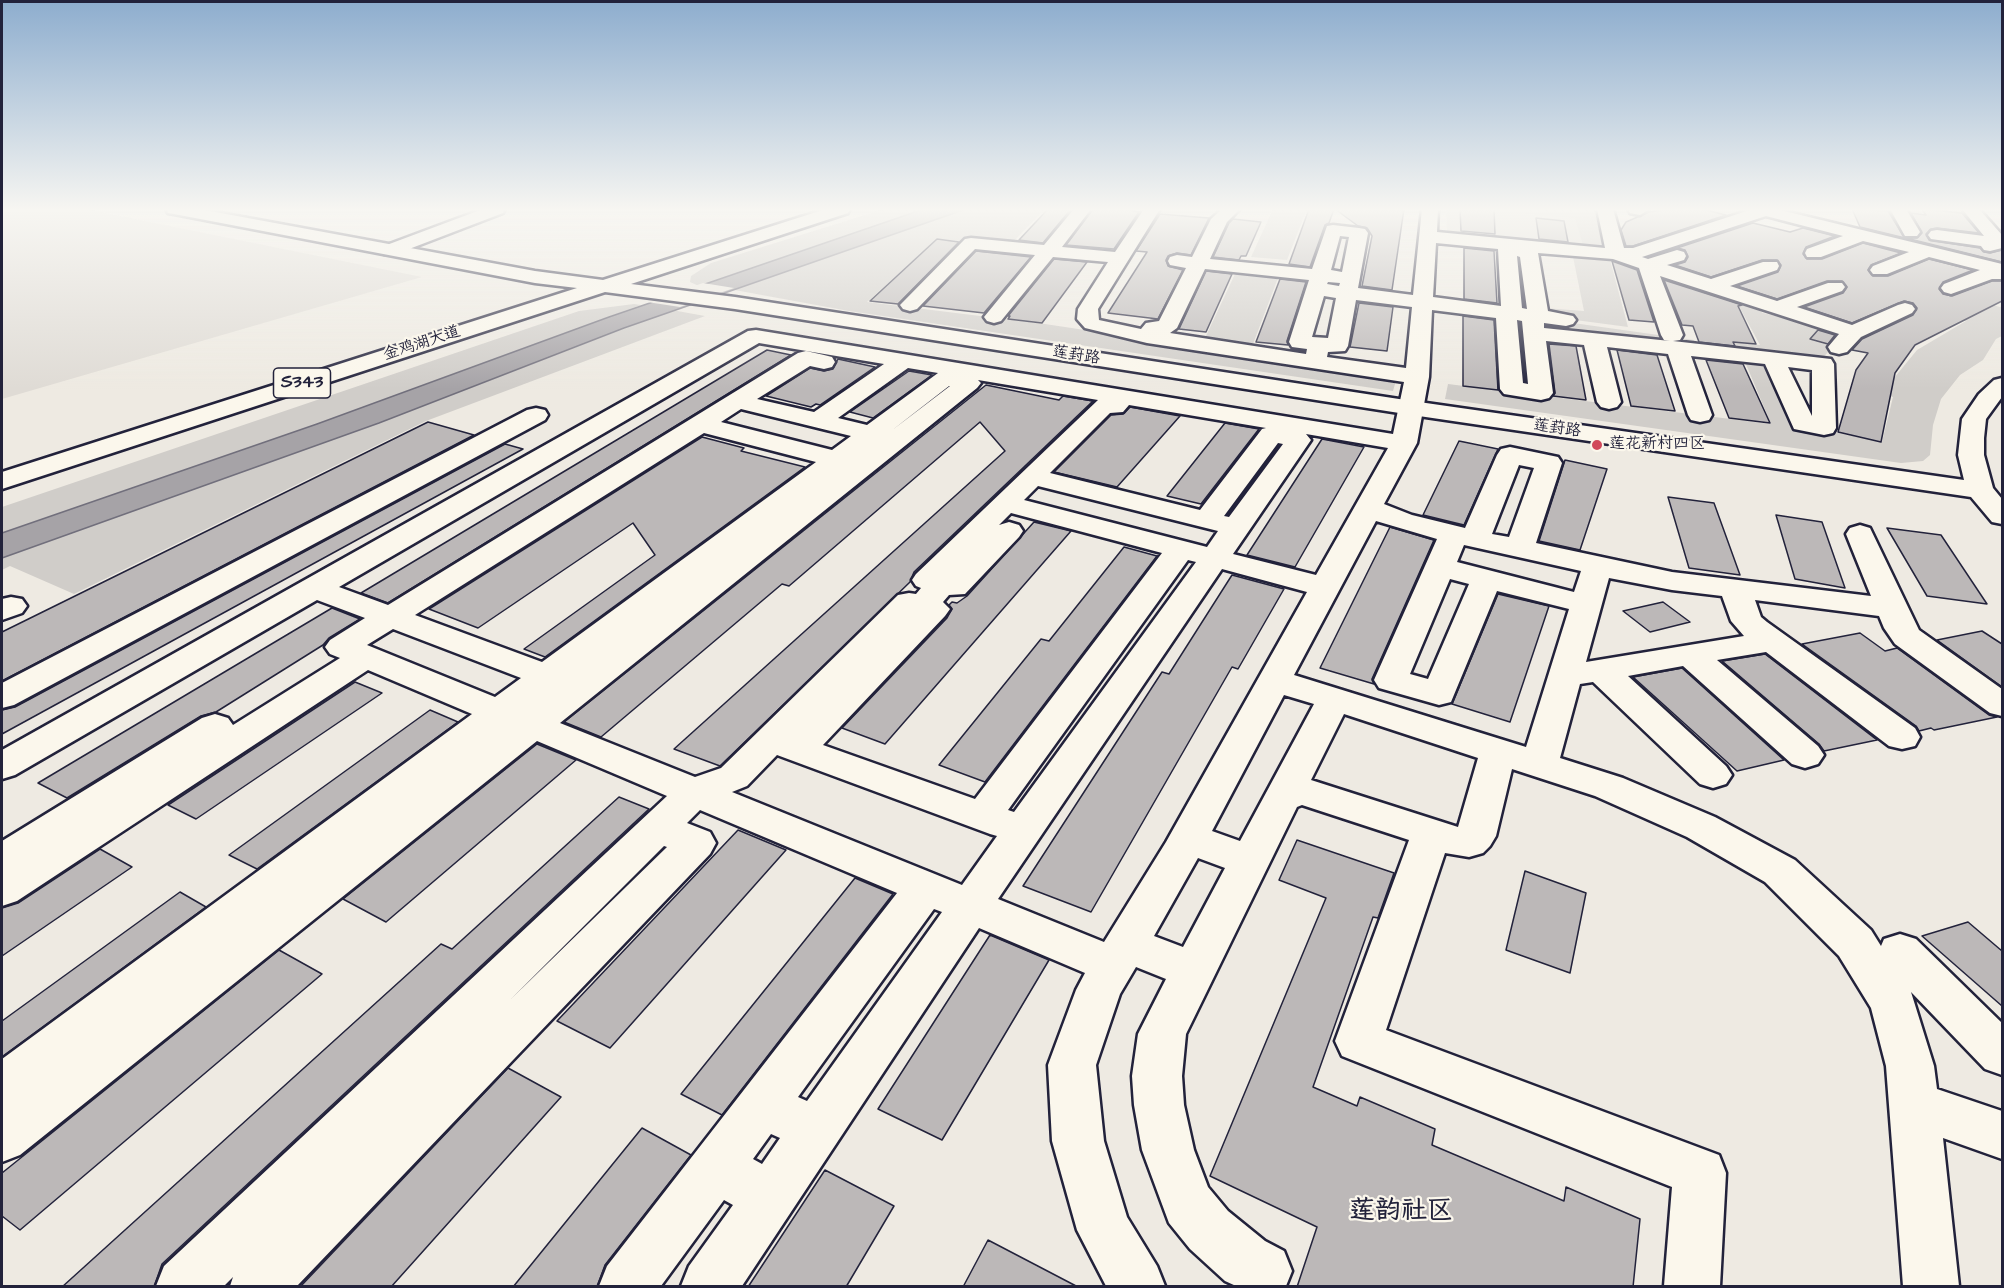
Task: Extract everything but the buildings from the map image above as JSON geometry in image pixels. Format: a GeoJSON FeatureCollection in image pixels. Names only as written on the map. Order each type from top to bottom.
{"type":"FeatureCollection","features":[{"type":"Feature","properties":{"kind":"street","name":"莲葑路"},"geometry":{"type":"LineString","coordinates":[[493,269],[535,277],[735,303],[1408,426],[1980,490]]}},
{"type":"Feature","properties":{"kind":"street","name":"金鸡湖大道"},"geometry":{"type":"LineString","coordinates":[[2,481],[634,269]]}},
{"type":"Feature","properties":{"kind":"street","name":"金鸡湖大道"},"geometry":{"type":"LineString","coordinates":[[2,465],[639,269]]}},
{"type":"Feature","properties":{"kind":"street"},"geometry":{"type":"LineString","coordinates":[[993,317],[1033,269]]}},
{"type":"Feature","properties":{"kind":"street"},"geometry":{"type":"LineString","coordinates":[[1114,269],[1088,309],[1087,319],[1092,324],[1105,329],[1150,324],[1317,353],[1417,377]]}},
{"type":"Feature","properties":{"kind":"street"},"geometry":{"type":"LineString","coordinates":[[1172,269],[1163,285],[1184,293]]}},
{"type":"Feature","properties":{"kind":"street"},"geometry":{"type":"LineString","coordinates":[[1150,324],[1166,328],[1195,269]]}},
{"type":"Feature","properties":{"kind":"street"},"geometry":{"type":"LineString","coordinates":[[1236,269],[1349,285],[1423,301],[1524,318],[1689,340],[1773,358],[1823,364]]}},
{"type":"Feature","properties":{"kind":"street"},"geometry":{"type":"LineString","coordinates":[[1317,353],[1300,342],[1321,269]]}},
{"type":"Feature","properties":{"kind":"street"},"geometry":{"type":"LineString","coordinates":[[1317,353],[1337,346],[1352,269]]}},
{"type":"Feature","properties":{"kind":"street"},"geometry":{"type":"LineString","coordinates":[[1137,1287],[1104,1230],[1078,1141],[1072,1065],[1099,990],[1188,838],[1275,680],[1368,508],[1408,426],[1417,377],[1425,269]]}},
{"type":"Feature","properties":{"kind":"street"},"geometry":{"type":"LineString","coordinates":[[1524,318],[1527,269]]}},
{"type":"Feature","properties":{"kind":"street"},"geometry":{"type":"LineString","coordinates":[[1649,269],[1689,340],[1700,415]]}},
{"type":"Feature","properties":{"kind":"street"},"geometry":{"type":"LineString","coordinates":[[1659,269],[1853,332]]}},
{"type":"Feature","properties":{"kind":"street"},"geometry":{"type":"LineString","coordinates":[[1710,286],[1761,269]]}},
{"type":"Feature","properties":{"kind":"street"},"geometry":{"type":"LineString","coordinates":[[1951,288],[1990,273],[2002,271]]}},
{"type":"Feature","properties":{"kind":"street"},"geometry":{"type":"LineString","coordinates":[[1671,273],[1680,295]]}},
{"type":"Feature","properties":{"kind":"street"},"geometry":{"type":"LineString","coordinates":[[1778,307],[1835,287]]}},
{"type":"Feature","properties":{"kind":"street"},"geometry":{"type":"LineString","coordinates":[[1773,358],[1803,424],[1824,428],[1823,364],[1853,332],[1905,309]]}},
{"type":"Feature","properties":{"kind":"street"},"geometry":{"type":"LineString","coordinates":[[1524,318],[1594,339],[1689,340]]}},
{"type":"Feature","properties":{"kind":"street"},"geometry":{"type":"LineString","coordinates":[[2,765],[756,336],[833,356]]}},
{"type":"Feature","properties":{"kind":"street"},"geometry":{"type":"LineString","coordinates":[[1594,339],[1609,402]]}},
{"type":"Feature","properties":{"kind":"street"},"geometry":{"type":"LineString","coordinates":[[2,890],[27,854],[145,784],[747,403],[806,358],[833,356],[905,360],[963,376],[1287,430],[1408,426]]}},
{"type":"Feature","properties":{"kind":"street"},"geometry":{"type":"LineString","coordinates":[[819,420],[905,360]]}},
{"type":"Feature","properties":{"kind":"street"},"geometry":{"type":"LineString","coordinates":[[2,1087],[243,927],[867,449],[945,378],[963,376]]}},
{"type":"Feature","properties":{"kind":"street"},"geometry":{"type":"LineString","coordinates":[[2002,385],[1987,399],[1974,419],[1971,455],[1980,490],[2002,516]]}},
{"type":"Feature","properties":{"kind":"street"},"geometry":{"type":"LineString","coordinates":[[184,1287],[460,1020],[566,946],[696,843],[659,827],[695,792],[734,777],[784,745],[934,609],[932,595],[954,587],[1017,506],[1043,480],[1105,405],[1118,401]]}},
{"type":"Feature","properties":{"kind":"street"},"geometry":{"type":"LineString","coordinates":[[747,403],[819,420],[867,449]]}},
{"type":"Feature","properties":{"kind":"street"},"geometry":{"type":"LineString","coordinates":[[710,426],[867,449]]}},
{"type":"Feature","properties":{"kind":"street"},"geometry":{"type":"LineString","coordinates":[[1207,520],[1271,434],[1287,430]]}},
{"type":"Feature","properties":{"kind":"street"},"geometry":{"type":"LineString","coordinates":[[983,816],[1109,646],[1197,553],[1235,527],[1298,440],[1287,430]]}},
{"type":"Feature","properties":{"kind":"street"},"geometry":{"type":"LineString","coordinates":[[1518,549],[1549,463],[1510,455],[1464,536],[1440,567],[1390,680],[1406,703],[1518,758],[1609,787],[1701,827],[1780,871],[1855,944],[1893,1003],[1910,1066],[1931,1287]]}},
{"type":"Feature","properties":{"kind":"street"},"geometry":{"type":"LineString","coordinates":[[1043,480],[1235,527]]}},
{"type":"Feature","properties":{"kind":"street"},"geometry":{"type":"LineString","coordinates":[[2,675],[377,489],[448,512]]}},
{"type":"Feature","properties":{"kind":"street"},"geometry":{"type":"LineString","coordinates":[[2,697],[377,489]]}},
{"type":"Feature","properties":{"kind":"street"},"geometry":{"type":"LineString","coordinates":[[1017,506],[1325,586]]}},
{"type":"Feature","properties":{"kind":"street"},"geometry":{"type":"LineString","coordinates":[[1368,508],[1402,521],[1597,567],[1672,580],[1892,608]]}},
{"type":"Feature","properties":{"kind":"street"},"geometry":{"type":"LineString","coordinates":[[1860,534],[1900,628],[1907,637],[2002,705]]}},
{"type":"Feature","properties":{"kind":"street"},"geometry":{"type":"LineString","coordinates":[[709,1287],[1144,657],[1197,553]]}},
{"type":"Feature","properties":{"kind":"street"},"geometry":{"type":"LineString","coordinates":[[1440,567],[1586,604]]}},
{"type":"Feature","properties":{"kind":"street"},"geometry":{"type":"LineString","coordinates":[[1282,798],[1292,792],[1303,791],[1458,842],[1469,842],[1476,836],[1565,676],[1597,567]]}},
{"type":"Feature","properties":{"kind":"street"},"geometry":{"type":"LineString","coordinates":[[1275,680],[1334,699],[1406,703],[1439,694],[1486,579]]}},
{"type":"Feature","properties":{"kind":"street"},"geometry":{"type":"LineString","coordinates":[[314,588],[563,682]]}},
{"type":"Feature","properties":{"kind":"street"},"geometry":{"type":"LineString","coordinates":[[1734,588],[1747,621],[1902,737]]}},
{"type":"Feature","properties":{"kind":"street"},"geometry":{"type":"LineString","coordinates":[[1565,676],[1772,641]]}},
{"type":"Feature","properties":{"kind":"street"},"geometry":{"type":"LineString","coordinates":[[1109,646],[1144,657]]}},
{"type":"Feature","properties":{"kind":"street"},"geometry":{"type":"LineString","coordinates":[[353,652],[971,906],[1120,954],[1194,971]]}},
{"type":"Feature","properties":{"kind":"street"},"geometry":{"type":"LineString","coordinates":[[1690,655],[1805,754]]}},
{"type":"Feature","properties":{"kind":"street"},"geometry":{"type":"LineString","coordinates":[[1601,670],[1713,775]]}},
{"type":"Feature","properties":{"kind":"street"},"geometry":{"type":"LineString","coordinates":[[1264,1271],[1245,1261],[1209,1230],[1188,1204],[1168,1150],[1159,1105],[1157,1076],[1162,1034],[1334,699]]}},
{"type":"Feature","properties":{"kind":"street"},"geometry":{"type":"LineString","coordinates":[[784,745],[1022,831]]}},
{"type":"Feature","properties":{"kind":"street"},"geometry":{"type":"LineString","coordinates":[[1432,833],[1359,1041],[1700,1173],[1692,1287]]}},
{"type":"Feature","properties":{"kind":"street"},"geometry":{"type":"LineString","coordinates":[[1188,838],[1249,861]]}},
{"type":"Feature","properties":{"kind":"street"},"geometry":{"type":"LineString","coordinates":[[627,1287],[926,887]]}},
{"type":"Feature","properties":{"kind":"street"},"geometry":{"type":"LineString","coordinates":[[2,1138],[243,927]]}},
{"type":"Feature","properties":{"kind":"street"},"geometry":{"type":"LineString","coordinates":[[258,1287],[500,1042],[566,946]]}},
{"type":"Feature","properties":{"kind":"street"},"geometry":{"type":"LineString","coordinates":[[1900,952],[2002,1054]]}},
{"type":"Feature","properties":{"kind":"street"},"geometry":{"type":"LineString","coordinates":[[460,1020],[500,1042]]}},
{"type":"Feature","properties":{"kind":"street"},"geometry":{"type":"LineString","coordinates":[[1913,1104],[2002,1135]]}},
{"type":"Feature","properties":{"kind":"street"},"geometry":{"type":"LineString","coordinates":[[763,1106],[816,1130]]}},
{"type":"Feature","properties":{"kind":"street"},"geometry":{"type":"LineString","coordinates":[[717,1167],[770,1197]]}},
{"type":"Feature","properties":{"kind":"shaded area"},"geometry":{"type":"Polygon","coordinates":[[[2,269],[383,269],[422,277],[2,399],[2,269]]]}},
{"type":"Feature","properties":{"kind":"shaded area"},"geometry":{"type":"Polygon","coordinates":[[[702,269],[748,269],[699,286],[690,282],[691,276],[702,269]]]}},
{"type":"Feature","properties":{"kind":"shaded area"},"geometry":{"type":"Polygon","coordinates":[[[749,269],[793,269],[624,328],[379,423],[2,558],[2,533],[317,424],[609,317],[749,269]]]}},
{"type":"Feature","properties":{"kind":"shaded area"},"geometry":{"type":"Polygon","coordinates":[[[788,269],[904,269],[867,302],[1045,324],[1397,377],[1393,391],[849,311],[729,289],[788,269]]]}},
{"type":"Feature","properties":{"kind":"shaded area"},"geometry":{"type":"Polygon","coordinates":[[[1575,269],[1613,269],[1628,327],[1545,316],[1545,308],[1584,311],[1575,269]]]}},
{"type":"Feature","properties":{"kind":"shaded area"},"geometry":{"type":"Polygon","coordinates":[[[1813,269],[1866,269],[2002,306],[2002,336],[1996,339],[1983,360],[1960,375],[1941,399],[1933,425],[1930,455],[1923,461],[1901,463],[1445,399],[1448,384],[1771,424],[1743,357],[1772,360],[1800,425],[1882,442],[1893,397],[1851,388],[1856,369],[1894,378],[1917,350],[1966,321],[1920,308],[1894,304],[1850,288],[1818,283],[1813,269]]]}},
{"type":"Feature","properties":{"kind":"shaded area"},"geometry":{"type":"Polygon","coordinates":[[[1235,274],[1278,278],[1253,344],[1205,338],[1235,274]]]}},
{"type":"Feature","properties":{"kind":"shaded area"},"geometry":{"type":"Polygon","coordinates":[[[1734,297],[1763,313],[1846,332],[1819,362],[1707,350],[1703,339],[1760,345],[1734,297]]]}},
{"type":"Feature","properties":{"kind":"shaded area"},"geometry":{"type":"Polygon","coordinates":[[[641,305],[317,424],[2,533],[2,507],[579,311],[641,305]]]}},
{"type":"Feature","properties":{"kind":"shaded area"},"geometry":{"type":"Polygon","coordinates":[[[672,310],[705,316],[426,421],[74,594],[10,566],[2,570],[2,558],[379,423],[672,310]]]}},
{"type":"Feature","properties":{"kind":"shaded area"},"geometry":{"type":"Polygon","coordinates":[[[1566,322],[1694,340],[1698,349],[1569,335],[1566,322]]]}},
{"type":"Feature","properties":{"kind":"pier"},"geometry":{"type":"Polygon","coordinates":[[[703,283],[734,288],[680,307],[647,302],[703,283]]]}},
{"type":"Feature","properties":{"kind":"place","name":"莲花新村四区"},"geometry":{"type":"Point","coordinates":[1597,445]}},
{"type":"Feature","properties":{"kind":"district","name":"莲韵社区"},"geometry":{"type":"Point","coordinates":[1401,1213]}}]}
